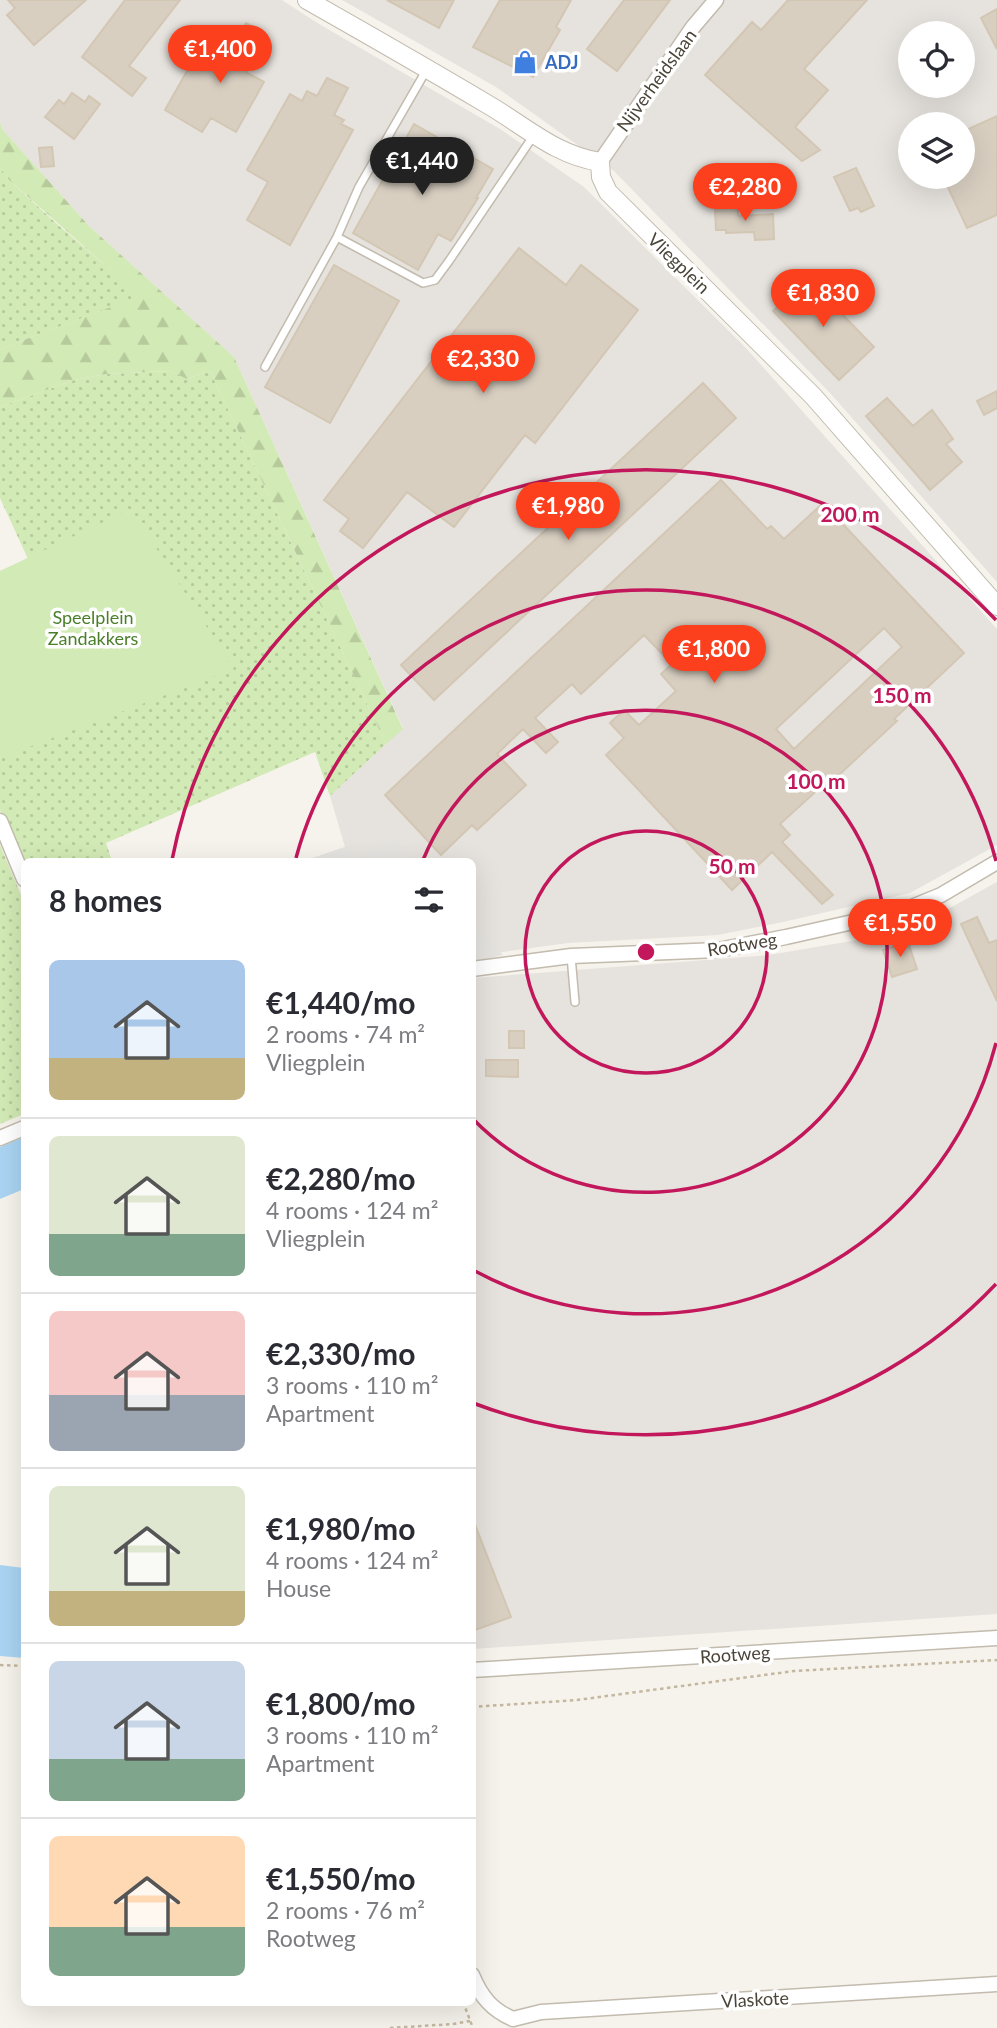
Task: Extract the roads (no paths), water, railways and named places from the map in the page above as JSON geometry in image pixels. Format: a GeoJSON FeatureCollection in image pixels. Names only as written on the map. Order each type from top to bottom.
{"type":"FeatureCollection","features":[{"type":"Feature","properties":{"kind":"street"},"geometry":{"type":"LineString","coordinates":[[307,0],[427,68],[559,150],[580,159],[600,162]]}},
{"type":"Feature","properties":{"kind":"street","name":"Nijverheidslaan"},"geometry":{"type":"LineString","coordinates":[[600,162],[693,27],[716,0]]}},
{"type":"Feature","properties":{"kind":"street","name":"Vliegplein"},"geometry":{"type":"LineString","coordinates":[[600,162],[601,177],[608,192],[813,396],[997,606]]}},
{"type":"Feature","properties":{"kind":"street"},"geometry":{"type":"LineString","coordinates":[[0,821],[21,872]]}},
{"type":"Feature","properties":{"kind":"street","name":"Rootweg"},"geometry":{"type":"LineString","coordinates":[[476,968],[571,956],[718,950],[826,928],[902,911],[941,895],[997,862]]}},
{"type":"Feature","properties":{"kind":"street"},"geometry":{"type":"LineString","coordinates":[[0,1138],[21,1129]]}},
{"type":"Feature","properties":{"kind":"street","name":"Rootweg"},"geometry":{"type":"LineString","coordinates":[[476,1670],[997,1638]]}},
{"type":"Feature","properties":{"kind":"street"},"geometry":{"type":"LineString","coordinates":[[476,1983],[484,1998],[511,2024]]}},
{"type":"Feature","properties":{"kind":"street","name":"Vlaskote"},"geometry":{"type":"LineString","coordinates":[[511,2024],[541,2012],[997,1984]]}},
{"type":"Feature","properties":{"kind":"lane"},"geometry":{"type":"LineString","coordinates":[[265,367],[338,237],[359,187],[427,68]]}},
{"type":"Feature","properties":{"kind":"lane"},"geometry":{"type":"LineString","coordinates":[[338,237],[423,283],[435,280],[534,135]]}},
{"type":"Feature","properties":{"kind":"lane"},"geometry":{"type":"LineString","coordinates":[[571,956],[575,1002]]}},
{"type":"Feature","properties":{"kind":"water"},"geometry":{"type":"Polygon","coordinates":[[[21,1138],[21,1190],[0,1199],[0,1147],[21,1138]]]}},
{"type":"Feature","properties":{"kind":"water"},"geometry":{"type":"Polygon","coordinates":[[[0,1565],[21,1568],[21,1658],[0,1656],[0,1565]]]}},
{"type":"Feature","properties":{"kind":"place","name":"ADJ"},"geometry":{"type":"Point","coordinates":[525,62]}},
{"type":"Feature","properties":{"kind":"park label","name":"Speelplein Zandakkers"},"geometry":{"type":"Point","coordinates":[93,627]}}]}
